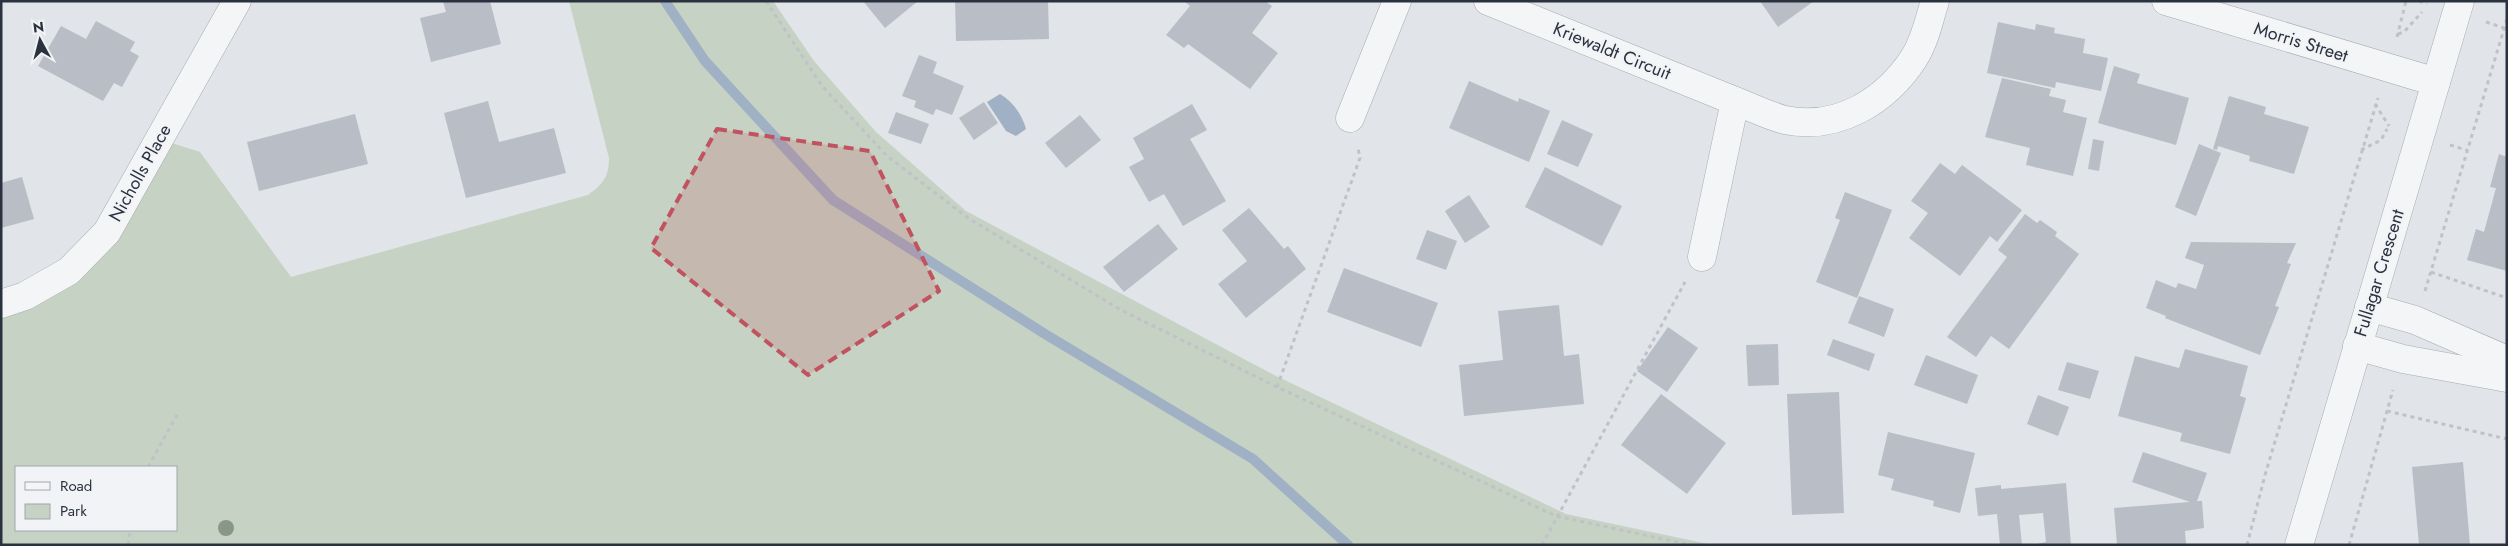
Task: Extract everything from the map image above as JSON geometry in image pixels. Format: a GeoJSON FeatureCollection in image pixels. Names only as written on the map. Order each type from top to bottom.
{"type":"FeatureCollection","features":[{"type":"Feature","properties":{"kind":"street","name":"Nicholls Place"},"geometry":{"type":"LineString","coordinates":[[1,304],[25,296],[69,271],[107,232],[237,1]]}},
{"type":"Feature","properties":{"kind":"street"},"geometry":{"type":"LineString","coordinates":[[1350,118],[1397,1]]}},
{"type":"Feature","properties":{"kind":"street","name":"Kriewaldt Circuit"},"geometry":{"type":"LineString","coordinates":[[1488,1],[1786,120],[1828,122],[1848,116],[1885,94],[1914,58],[1924,36],[1935,1]]}},
{"type":"Feature","properties":{"kind":"street","name":"Morris Street"},"geometry":{"type":"LineString","coordinates":[[2166,1],[2436,82]]}},
{"type":"Feature","properties":{"kind":"street","name":"Fullagar Crescent"},"geometry":{"type":"LineString","coordinates":[[2299,545],[2460,1]]}},
{"type":"Feature","properties":{"kind":"street"},"geometry":{"type":"LineString","coordinates":[[1702,258],[1735,101]]}},
{"type":"Feature","properties":{"kind":"street"},"geometry":{"type":"LineString","coordinates":[[2369,307],[2415,320],[2507,360]]}},
{"type":"Feature","properties":{"kind":"street"},"geometry":{"type":"LineString","coordinates":[[2357,346],[2403,359],[2507,378]]}},
{"type":"Feature","properties":{"kind":"path"},"geometry":{"type":"LineString","coordinates":[[766,1],[822,86],[887,156],[968,218],[1121,310],[1277,387],[1556,516],[1691,545]]}},
{"type":"Feature","properties":{"kind":"path"},"geometry":{"type":"LineString","coordinates":[[2247,545],[2264,475],[2375,103],[2397,42],[2397,35],[2406,1]]}},
{"type":"Feature","properties":{"kind":"path"},"geometry":{"type":"LineString","coordinates":[[2397,35],[2404,32],[2429,4]]}},
{"type":"Feature","properties":{"kind":"path"},"geometry":{"type":"LineString","coordinates":[[2507,19],[2466,150],[2431,272],[2507,298]]}},
{"type":"Feature","properties":{"kind":"path"},"geometry":{"type":"LineString","coordinates":[[2361,150],[2381,140],[2388,126],[2375,103]]}},
{"type":"Feature","properties":{"kind":"path"},"geometry":{"type":"LineString","coordinates":[[1277,387],[1360,158],[1350,118]]}},
{"type":"Feature","properties":{"kind":"path"},"geometry":{"type":"LineString","coordinates":[[1542,545],[1679,292],[1702,258]]}},
{"type":"Feature","properties":{"kind":"path"},"geometry":{"type":"LineString","coordinates":[[2349,545],[2387,411],[2507,439]]}},
{"type":"Feature","properties":{"kind":"path"},"geometry":{"type":"LineString","coordinates":[[149,466],[178,415]]}},
{"type":"Feature","properties":{"kind":"path"},"geometry":{"type":"LineString","coordinates":[[128,545],[130,531]]}},
{"type":"Feature","properties":{"kind":"highlighted area"},"geometry":{"type":"Polygon","coordinates":[[[717,129],[870,151],[939,291],[808,375],[651,248],[717,129]]]}},
{"type":"Feature","properties":{"kind":"green space"},"geometry":{"type":"Polygon","coordinates":[[[569,1],[773,1],[814,61],[876,132],[966,211],[1274,375],[1566,514],[1713,545],[1,545],[1,304],[69,271],[159,139],[200,152],[291,277],[588,195],[604,180],[608,170],[609,158],[569,1]]]}},
{"type":"Feature","properties":{"kind":"water"},"geometry":{"type":"Polygon","coordinates":[[[1000,94],[1009,101],[1022,118],[1026,129],[1016,136],[1006,131],[987,102],[1000,94]]]}},
{"type":"Feature","properties":{"kind":"building"},"geometry":{"type":"Polygon","coordinates":[[[443,1],[490,1],[501,44],[431,62],[420,18],[446,12],[443,1]]]}},
{"type":"Feature","properties":{"kind":"building"},"geometry":{"type":"Polygon","coordinates":[[[863,1],[918,1],[885,28],[863,1]]]}},
{"type":"Feature","properties":{"kind":"building"},"geometry":{"type":"Polygon","coordinates":[[[955,1],[1048,1],[1049,39],[956,41],[955,1]]]}},
{"type":"Feature","properties":{"kind":"building"},"geometry":{"type":"Polygon","coordinates":[[[1184,1],[1265,1],[1272,6],[1252,33],[1278,53],[1250,89],[1188,44],[1184,48],[1166,35],[1190,6],[1184,1]]]}},
{"type":"Feature","properties":{"kind":"building"},"geometry":{"type":"Polygon","coordinates":[[[1760,1],[1814,1],[1778,27],[1760,1]]]}},
{"type":"Feature","properties":{"kind":"building"},"geometry":{"type":"Polygon","coordinates":[[[96,21],[135,42],[130,51],[139,56],[122,87],[114,83],[103,101],[38,66],[61,26],[86,39],[96,21]]]}},
{"type":"Feature","properties":{"kind":"building"},"geometry":{"type":"Polygon","coordinates":[[[1998,22],[2035,30],[2036,24],[2055,28],[2054,33],[2085,39],[2083,53],[2108,58],[2101,91],[2056,82],[2055,88],[1987,73],[1998,22]]]}},
{"type":"Feature","properties":{"kind":"building"},"geometry":{"type":"Polygon","coordinates":[[[919,55],[937,62],[933,73],[964,86],[952,115],[936,109],[933,115],[914,107],[916,101],[902,96],[919,55]]]}},
{"type":"Feature","properties":{"kind":"building"},"geometry":{"type":"Polygon","coordinates":[[[2114,66],[2140,74],[2137,83],[2189,98],[2176,145],[2098,123],[2114,66]]]}},
{"type":"Feature","properties":{"kind":"building"},"geometry":{"type":"Polygon","coordinates":[[[2002,78],[2051,89],[2049,96],[2066,100],[2063,112],[2087,118],[2073,176],[2026,165],[2030,148],[1985,137],[2002,78]]]}},
{"type":"Feature","properties":{"kind":"building"},"geometry":{"type":"Polygon","coordinates":[[[1469,81],[1518,102],[1519,98],[1550,111],[1529,162],[1449,128],[1469,81]]]}},
{"type":"Feature","properties":{"kind":"building"},"geometry":{"type":"Polygon","coordinates":[[[2229,96],[2266,107],[2264,114],[2309,127],[2294,174],[2249,161],[2250,156],[2218,146],[2217,150],[2213,149],[2229,96]]]}},
{"type":"Feature","properties":{"kind":"building"},"geometry":{"type":"Polygon","coordinates":[[[488,101],[499,142],[554,128],[566,173],[466,198],[444,113],[488,101]]]}},
{"type":"Feature","properties":{"kind":"building"},"geometry":{"type":"Polygon","coordinates":[[[984,102],[998,123],[974,140],[959,118],[984,102]]]}},
{"type":"Feature","properties":{"kind":"building"},"geometry":{"type":"Polygon","coordinates":[[[1192,104],[1207,130],[1190,139],[1226,201],[1183,226],[1164,194],[1149,202],[1129,167],[1144,159],[1133,138],[1192,104]]]}},
{"type":"Feature","properties":{"kind":"building"},"geometry":{"type":"Polygon","coordinates":[[[896,112],[929,124],[921,144],[888,133],[896,112]]]}},
{"type":"Feature","properties":{"kind":"building"},"geometry":{"type":"Polygon","coordinates":[[[355,114],[368,164],[259,191],[247,142],[355,114]]]}},
{"type":"Feature","properties":{"kind":"building"},"geometry":{"type":"Polygon","coordinates":[[[1080,115],[1101,140],[1066,168],[1045,143],[1080,115]]]}},
{"type":"Feature","properties":{"kind":"building"},"geometry":{"type":"Polygon","coordinates":[[[1562,120],[1593,134],[1578,167],[1547,154],[1562,120]]]}},
{"type":"Feature","properties":{"kind":"building"},"geometry":{"type":"Polygon","coordinates":[[[2093,139],[2104,141],[2099,171],[2088,169],[2093,139]]]}},
{"type":"Feature","properties":{"kind":"building"},"geometry":{"type":"Polygon","coordinates":[[[2199,144],[2221,153],[2196,216],[2175,207],[2199,144]]]}},
{"type":"Feature","properties":{"kind":"building"},"geometry":{"type":"Polygon","coordinates":[[[2499,154],[2507,157],[2507,271],[2467,260],[2476,229],[2484,232],[2496,188],[2490,187],[2499,154]]]}},
{"type":"Feature","properties":{"kind":"building"},"geometry":{"type":"Polygon","coordinates":[[[1940,163],[1955,174],[1962,165],[2022,210],[1997,242],[1990,236],[1960,276],[1909,238],[1928,213],[1911,201],[1940,163]]]}},
{"type":"Feature","properties":{"kind":"building"},"geometry":{"type":"Polygon","coordinates":[[[1545,167],[1622,206],[1602,246],[1525,207],[1545,167]]]}},
{"type":"Feature","properties":{"kind":"building"},"geometry":{"type":"Polygon","coordinates":[[[22,177],[34,219],[1,228],[1,183],[22,177]]]}},
{"type":"Feature","properties":{"kind":"building"},"geometry":{"type":"Polygon","coordinates":[[[1845,192],[1892,210],[1857,298],[1816,282],[1840,220],[1835,218],[1845,192]]]}},
{"type":"Feature","properties":{"kind":"building"},"geometry":{"type":"Polygon","coordinates":[[[1469,195],[1490,227],[1465,243],[1445,211],[1469,195]]]}},
{"type":"Feature","properties":{"kind":"building"},"geometry":{"type":"Polygon","coordinates":[[[1249,208],[1284,249],[1288,246],[1306,269],[1246,318],[1218,284],[1247,261],[1222,230],[1249,208]]]}},
{"type":"Feature","properties":{"kind":"building"},"geometry":{"type":"Polygon","coordinates":[[[2025,214],[2037,223],[2040,220],[2057,232],[2055,236],[2079,254],[2009,349],[1991,336],[1976,357],[1947,337],[2007,257],[1998,250],[2025,214]]]}},
{"type":"Feature","properties":{"kind":"building"},"geometry":{"type":"Polygon","coordinates":[[[1158,224],[1178,249],[1124,292],[1103,267],[1158,224]]]}},
{"type":"Feature","properties":{"kind":"building"},"geometry":{"type":"Polygon","coordinates":[[[1427,230],[1457,241],[1446,270],[1416,259],[1427,230]]]}},
{"type":"Feature","properties":{"kind":"building"},"geometry":{"type":"Polygon","coordinates":[[[2191,242],[2296,243],[2287,263],[2291,264],[2275,306],[2279,307],[2260,355],[2165,318],[2166,316],[2146,308],[2156,280],[2176,288],[2178,283],[2196,289],[2204,265],[2185,258],[2191,242]]]}},
{"type":"Feature","properties":{"kind":"building"},"geometry":{"type":"Polygon","coordinates":[[[1344,268],[1438,303],[1421,347],[1327,312],[1344,268]]]}},
{"type":"Feature","properties":{"kind":"building"},"geometry":{"type":"Polygon","coordinates":[[[1859,296],[1894,309],[1884,337],[1848,323],[1859,296]]]}},
{"type":"Feature","properties":{"kind":"building"},"geometry":{"type":"Polygon","coordinates":[[[1559,305],[1564,356],[1579,354],[1584,404],[1464,416],[1459,365],[1503,360],[1498,311],[1559,305]]]}},
{"type":"Feature","properties":{"kind":"building"},"geometry":{"type":"Polygon","coordinates":[[[1668,327],[1698,348],[1667,392],[1637,371],[1668,327]]]}},
{"type":"Feature","properties":{"kind":"building"},"geometry":{"type":"Polygon","coordinates":[[[1833,339],[1875,354],[1869,371],[1827,355],[1833,339]]]}},
{"type":"Feature","properties":{"kind":"building"},"geometry":{"type":"Polygon","coordinates":[[[1778,344],[1779,385],[1748,386],[1746,345],[1778,344]]]}},
{"type":"Feature","properties":{"kind":"building"},"geometry":{"type":"Polygon","coordinates":[[[2185,349],[2248,366],[2240,396],[2246,398],[2230,454],[2180,441],[2182,433],[2118,416],[2135,356],[2179,368],[2185,349]]]}},
{"type":"Feature","properties":{"kind":"building"},"geometry":{"type":"Polygon","coordinates":[[[1926,355],[1978,375],[1967,404],[1914,385],[1926,355]]]}},
{"type":"Feature","properties":{"kind":"building"},"geometry":{"type":"Polygon","coordinates":[[[2067,362],[2099,371],[2090,399],[2058,390],[2067,362]]]}},
{"type":"Feature","properties":{"kind":"building"},"geometry":{"type":"Polygon","coordinates":[[[1839,392],[1844,513],[1792,515],[1787,394],[1839,392]]]}},
{"type":"Feature","properties":{"kind":"building"},"geometry":{"type":"Polygon","coordinates":[[[1661,394],[1726,443],[1687,494],[1621,445],[1661,394]]]}},
{"type":"Feature","properties":{"kind":"building"},"geometry":{"type":"Polygon","coordinates":[[[2038,395],[2069,407],[2058,436],[2027,424],[2038,395]]]}},
{"type":"Feature","properties":{"kind":"building"},"geometry":{"type":"Polygon","coordinates":[[[1888,432],[1975,453],[1960,513],[1933,506],[1934,501],[1891,490],[1894,479],[1878,475],[1888,432]]]}},
{"type":"Feature","properties":{"kind":"building"},"geometry":{"type":"Polygon","coordinates":[[[2143,452],[2207,473],[2197,501],[2202,501],[2204,528],[2185,531],[2186,545],[2117,545],[2114,508],[2190,502],[2132,482],[2143,452]]]}},
{"type":"Feature","properties":{"kind":"building"},"geometry":{"type":"Polygon","coordinates":[[[2463,462],[2470,545],[2419,545],[2412,467],[2463,462]]]}},
{"type":"Feature","properties":{"kind":"building"},"geometry":{"type":"Polygon","coordinates":[[[2066,483],[2071,545],[2032,545],[2046,542],[2043,513],[2019,515],[2022,545],[2000,545],[1997,514],[1978,516],[1975,488],[2001,485],[2001,489],[2066,483]]]}},
{"type":"Feature","properties":{"kind":"waterway"},"geometry":{"type":"LineString","coordinates":[[665,1],[705,61],[833,200],[1045,334],[1253,459],[1348,545]]}}]}
